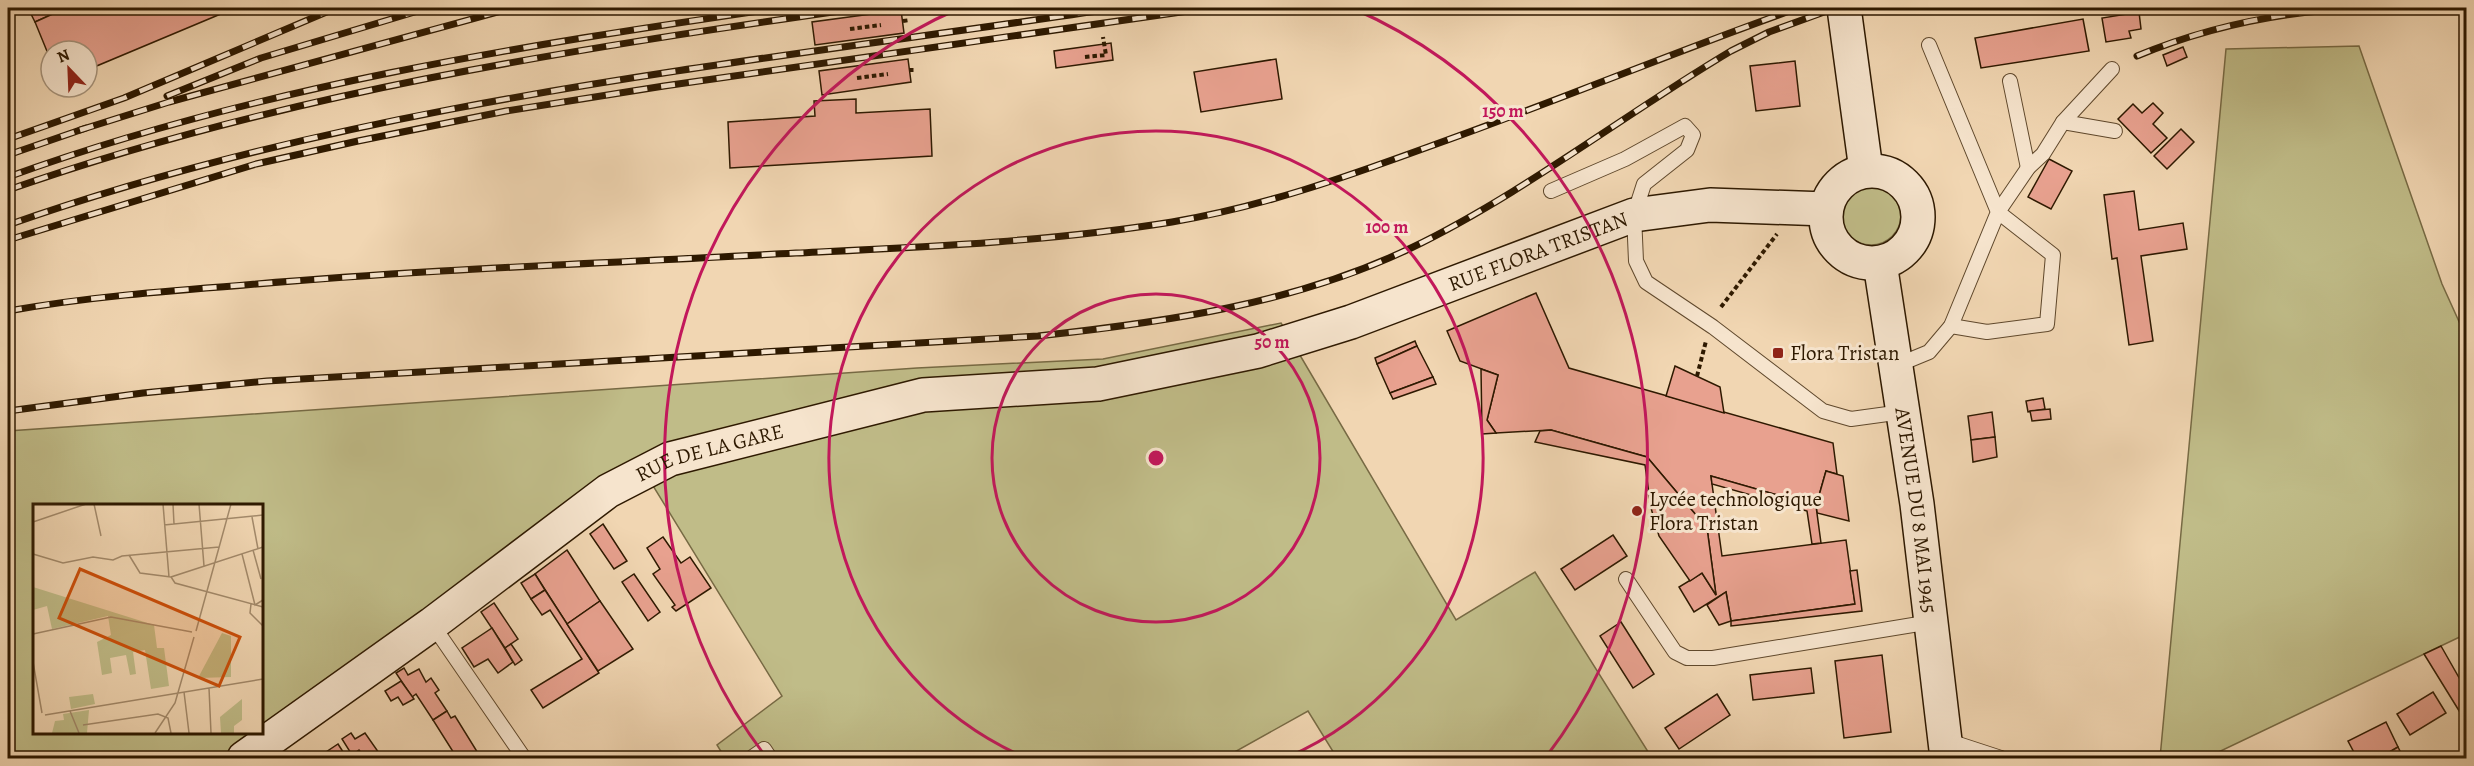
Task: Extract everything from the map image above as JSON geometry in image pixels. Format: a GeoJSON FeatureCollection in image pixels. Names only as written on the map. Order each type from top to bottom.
{"type":"FeatureCollection","features":[{"type":"Feature","properties":{"kind":"main road"},"geometry":{"type":"LineString","coordinates":[[1844,8],[1866,171]]}},
{"type":"Feature","properties":{"kind":"main road"},"geometry":{"type":"LineString","coordinates":[[1866,171],[1882,171],[1897,177],[1909,188],[1916,202],[1919,218],[1916,233],[1908,247],[1895,257],[1880,262],[1865,263],[1839,250],[1830,238],[1826,224],[1826,209],[1831,195],[1840,183],[1852,174],[1866,171]]}},
{"type":"Feature","properties":{"kind":"main road","name":"RUE FLORA TRISTAN"},"geometry":{"type":"LineString","coordinates":[[1258,351],[1351,322],[1634,215],[1710,206],[1826,209]]}},
{"type":"Feature","properties":{"kind":"main road","name":"AVENUE DU 8 MAI 1945"},"geometry":{"type":"LineString","coordinates":[[1880,262],[1917,504],[1946,749]]}},
{"type":"Feature","properties":{"kind":"main road","name":"RUE DE LA GARE"},"geometry":{"type":"LineString","coordinates":[[244,759],[432,624],[608,491],[670,459],[923,395],[1098,384],[1258,351]]}},
{"type":"Feature","properties":{"kind":"lane"},"geometry":{"type":"LineString","coordinates":[[1929,45],[1998,212],[2054,255],[2047,324],[1987,332],[1951,326]]}},
{"type":"Feature","properties":{"kind":"lane"},"geometry":{"type":"LineString","coordinates":[[1895,366],[1929,352],[1951,326],[1998,212],[2028,168],[2043,154],[2063,122],[2112,69]]}},
{"type":"Feature","properties":{"kind":"lane"},"geometry":{"type":"LineString","coordinates":[[2010,81],[2028,168]]}},
{"type":"Feature","properties":{"kind":"lane"},"geometry":{"type":"LineString","coordinates":[[2063,122],[2115,130]]}},
{"type":"Feature","properties":{"kind":"lane"},"geometry":{"type":"LineString","coordinates":[[1551,191],[1625,159],[1685,126],[1693,135],[1686,150],[1644,184],[1634,215],[1636,261],[1646,282],[1713,327],[1823,411],[1851,419],[1902,412]]}},
{"type":"Feature","properties":{"kind":"lane"},"geometry":{"type":"LineString","coordinates":[[1626,579],[1675,652],[1687,658],[1713,658],[1931,622]]}},
{"type":"Feature","properties":{"kind":"lane"},"geometry":{"type":"LineString","coordinates":[[432,624],[524,759]]}},
{"type":"Feature","properties":{"kind":"lane"},"geometry":{"type":"LineString","coordinates":[[751,759],[764,749],[770,759]]}},
{"type":"Feature","properties":{"kind":"lane"},"geometry":{"type":"LineString","coordinates":[[1946,749],[2001,759]]}},
{"type":"Feature","properties":{"kind":"path"},"geometry":{"type":"LineString","coordinates":[[903,21],[910,20]]}},
{"type":"Feature","properties":{"kind":"path"},"geometry":{"type":"LineString","coordinates":[[850,29],[881,25]]}},
{"type":"Feature","properties":{"kind":"path"},"geometry":{"type":"LineString","coordinates":[[1085,57],[1106,55],[1103,37]]}},
{"type":"Feature","properties":{"kind":"path"},"geometry":{"type":"LineString","coordinates":[[909,70],[916,70]]}},
{"type":"Feature","properties":{"kind":"path"},"geometry":{"type":"LineString","coordinates":[[857,78],[888,74]]}},
{"type":"Feature","properties":{"kind":"path"},"geometry":{"type":"LineString","coordinates":[[1721,307],[1782,226]]}},
{"type":"Feature","properties":{"kind":"path"},"geometry":{"type":"LineString","coordinates":[[1697,376],[1707,340]]}},
{"type":"Feature","properties":{"kind":"shaded area"},"geometry":{"type":"Polygon","coordinates":[[[2359,46],[2442,284],[2466,337],[2466,634],[2206,758],[2160,758],[2226,49],[2359,46]]]}},
{"type":"Feature","properties":{"kind":"shaded area"},"geometry":{"type":"Polygon","coordinates":[[[1865,185],[1877,185],[1888,190],[1896,198],[1901,215],[1899,227],[1888,240],[1877,245],[1865,245],[1854,240],[1846,232],[1841,221],[1841,209],[1846,198],[1854,190],[1865,185]]]}},
{"type":"Feature","properties":{"kind":"shaded area"},"geometry":{"type":"Polygon","coordinates":[[[1281,323],[1456,620],[1535,572],[1652,758],[1337,758],[1308,711],[1224,758],[725,758],[717,745],[782,696],[636,458],[262,729],[262,504],[33,504],[33,733],[258,733],[222,758],[8,758],[8,431],[917,368],[1103,359],[1281,323]]]}},
{"type":"Feature","properties":{"kind":"building"},"geometry":{"type":"Polygon","coordinates":[[[28,8],[66,8],[35,22],[28,8]]]}},
{"type":"Feature","properties":{"kind":"building"},"geometry":{"type":"Polygon","coordinates":[[[66,8],[235,8],[99,65],[99,39],[42,39],[35,22],[66,8]]]}},
{"type":"Feature","properties":{"kind":"building"},"geometry":{"type":"Polygon","coordinates":[[[901,10],[904,33],[815,45],[812,22],[901,10]]]}},
{"type":"Feature","properties":{"kind":"building"},"geometry":{"type":"Polygon","coordinates":[[[2139,12],[2141,29],[2129,31],[2131,38],[2106,42],[2102,18],[2139,12]]]}},
{"type":"Feature","properties":{"kind":"building"},"geometry":{"type":"Polygon","coordinates":[[[2083,19],[2089,51],[1981,68],[1975,38],[2083,19]]]}},
{"type":"Feature","properties":{"kind":"building"},"geometry":{"type":"Polygon","coordinates":[[[1111,43],[1113,60],[1056,68],[1054,51],[1111,43]]]}},
{"type":"Feature","properties":{"kind":"building"},"geometry":{"type":"Polygon","coordinates":[[[2183,47],[2187,57],[2167,66],[2163,55],[2183,47]]]}},
{"type":"Feature","properties":{"kind":"building"},"geometry":{"type":"Polygon","coordinates":[[[908,59],[911,82],[822,95],[819,71],[908,59]]]}},
{"type":"Feature","properties":{"kind":"building"},"geometry":{"type":"Polygon","coordinates":[[[1276,59],[1282,99],[1201,112],[1194,72],[1276,59]]]}},
{"type":"Feature","properties":{"kind":"building"},"geometry":{"type":"Polygon","coordinates":[[[1795,61],[1800,106],[1756,111],[1750,66],[1795,61]]]}},
{"type":"Feature","properties":{"kind":"building"},"geometry":{"type":"Polygon","coordinates":[[[856,99],[856,113],[930,109],[932,156],[730,168],[728,122],[815,116],[814,101],[856,99]]]}},
{"type":"Feature","properties":{"kind":"building"},"geometry":{"type":"Polygon","coordinates":[[[2153,103],[2163,113],[2153,124],[2167,138],[2151,153],[2118,119],[2133,104],[2142,113],[2153,103]]]}},
{"type":"Feature","properties":{"kind":"building"},"geometry":{"type":"Polygon","coordinates":[[[2181,129],[2194,142],[2167,169],[2154,156],[2181,129]]]}},
{"type":"Feature","properties":{"kind":"building"},"geometry":{"type":"Polygon","coordinates":[[[2049,159],[2072,171],[2051,209],[2028,197],[2049,159]]]}},
{"type":"Feature","properties":{"kind":"building"},"geometry":{"type":"Polygon","coordinates":[[[2134,191],[2139,230],[2183,223],[2187,249],[2141,256],[2153,341],[2129,345],[2117,258],[2112,259],[2104,195],[2134,191]]]}},
{"type":"Feature","properties":{"kind":"building"},"geometry":{"type":"Polygon","coordinates":[[[1536,293],[1569,368],[1833,443],[1837,474],[1826,471],[1816,506],[1711,476],[1712,484],[1722,556],[1846,540],[1855,604],[1731,621],[1726,592],[1694,612],[1679,587],[1702,573],[1716,595],[1707,528],[1647,457],[1551,430],[1496,433],[1487,420],[1498,375],[1460,361],[1447,331],[1536,293]]]}},
{"type":"Feature","properties":{"kind":"building"},"geometry":{"type":"Polygon","coordinates":[[[1415,341],[1417,346],[1377,364],[1375,358],[1415,341]]]}},
{"type":"Feature","properties":{"kind":"building"},"geometry":{"type":"Polygon","coordinates":[[[1417,346],[1433,377],[1390,393],[1377,364],[1417,346]]]}},
{"type":"Feature","properties":{"kind":"building"},"geometry":{"type":"Polygon","coordinates":[[[1675,366],[1720,387],[1724,413],[1666,396],[1675,366]]]}},
{"type":"Feature","properties":{"kind":"building"},"geometry":{"type":"Polygon","coordinates":[[[1481,369],[1498,375],[1487,420],[1496,433],[1482,434],[1481,369]]]}},
{"type":"Feature","properties":{"kind":"building"},"geometry":{"type":"Polygon","coordinates":[[[1433,377],[1436,384],[1393,399],[1390,393],[1433,377]]]}},
{"type":"Feature","properties":{"kind":"building"},"geometry":{"type":"Polygon","coordinates":[[[2043,398],[2045,409],[2028,412],[2026,401],[2043,398]]]}},
{"type":"Feature","properties":{"kind":"building"},"geometry":{"type":"Polygon","coordinates":[[[2050,409],[2051,419],[2032,421],[2030,411],[2050,409]]]}},
{"type":"Feature","properties":{"kind":"building"},"geometry":{"type":"Polygon","coordinates":[[[1992,412],[1995,437],[1971,440],[1968,416],[1992,412]]]}},
{"type":"Feature","properties":{"kind":"building"},"geometry":{"type":"Polygon","coordinates":[[[1551,430],[1647,457],[1707,528],[1716,595],[1702,573],[1690,581],[1659,536],[1651,508],[1645,465],[1535,442],[1540,431],[1551,430]]]}},
{"type":"Feature","properties":{"kind":"building"},"geometry":{"type":"Polygon","coordinates":[[[1995,437],[1997,457],[1973,462],[1971,440],[1995,437]]]}},
{"type":"Feature","properties":{"kind":"building"},"geometry":{"type":"Polygon","coordinates":[[[1826,471],[1843,476],[1849,521],[1817,513],[1816,506],[1826,471]]]}},
{"type":"Feature","properties":{"kind":"building"},"geometry":{"type":"Polygon","coordinates":[[[1711,476],[1816,506],[1821,543],[1812,544],[1807,511],[1712,484],[1711,476]]]}},
{"type":"Feature","properties":{"kind":"building"},"geometry":{"type":"Polygon","coordinates":[[[603,524],[627,561],[614,569],[590,534],[603,524]]]}},
{"type":"Feature","properties":{"kind":"building"},"geometry":{"type":"Polygon","coordinates":[[[1613,535],[1627,556],[1575,590],[1561,569],[1613,535]]]}},
{"type":"Feature","properties":{"kind":"building"},"geometry":{"type":"Polygon","coordinates":[[[663,537],[681,563],[690,557],[711,588],[676,611],[672,607],[675,605],[653,574],[660,569],[647,548],[663,537]]]}},
{"type":"Feature","properties":{"kind":"building"},"geometry":{"type":"Polygon","coordinates":[[[567,550],[600,601],[567,624],[535,574],[567,550]]]}},
{"type":"Feature","properties":{"kind":"building"},"geometry":{"type":"Polygon","coordinates":[[[1857,570],[1862,611],[1731,626],[1731,621],[1855,604],[1850,571],[1857,570]]]}},
{"type":"Feature","properties":{"kind":"building"},"geometry":{"type":"Polygon","coordinates":[[[535,574],[545,590],[531,599],[521,583],[535,574]]]}},
{"type":"Feature","properties":{"kind":"building"},"geometry":{"type":"Polygon","coordinates":[[[634,574],[660,612],[648,621],[622,582],[634,574]]]}},
{"type":"Feature","properties":{"kind":"building"},"geometry":{"type":"Polygon","coordinates":[[[545,590],[599,673],[543,708],[531,690],[582,659],[550,610],[542,615],[531,599],[545,590]]]}},
{"type":"Feature","properties":{"kind":"building"},"geometry":{"type":"Polygon","coordinates":[[[1726,592],[1731,621],[1719,625],[1707,605],[1726,592]]]}},
{"type":"Feature","properties":{"kind":"building"},"geometry":{"type":"Polygon","coordinates":[[[600,601],[633,649],[598,671],[567,624],[600,601]]]}},
{"type":"Feature","properties":{"kind":"building"},"geometry":{"type":"Polygon","coordinates":[[[494,603],[518,639],[505,648],[481,612],[494,603]]]}},
{"type":"Feature","properties":{"kind":"building"},"geometry":{"type":"Polygon","coordinates":[[[1621,622],[1654,674],[1633,688],[1600,636],[1621,622]]]}},
{"type":"Feature","properties":{"kind":"building"},"geometry":{"type":"Polygon","coordinates":[[[492,628],[513,662],[498,673],[488,659],[474,667],[462,648],[492,628]]]}},
{"type":"Feature","properties":{"kind":"building"},"geometry":{"type":"Polygon","coordinates":[[[511,644],[522,660],[515,665],[505,648],[511,644]]]}},
{"type":"Feature","properties":{"kind":"building"},"geometry":{"type":"Polygon","coordinates":[[[2441,646],[2466,690],[2466,722],[2424,654],[2441,646]]]}},
{"type":"Feature","properties":{"kind":"building"},"geometry":{"type":"Polygon","coordinates":[[[1882,655],[1891,732],[1844,738],[1835,661],[1882,655]]]}},
{"type":"Feature","properties":{"kind":"building"},"geometry":{"type":"Polygon","coordinates":[[[404,668],[408,675],[419,669],[426,682],[431,678],[439,690],[435,693],[447,711],[433,720],[416,694],[412,697],[396,673],[404,668]]]}},
{"type":"Feature","properties":{"kind":"building"},"geometry":{"type":"Polygon","coordinates":[[[1811,668],[1814,693],[1753,700],[1750,675],[1811,668]]]}},
{"type":"Feature","properties":{"kind":"building"},"geometry":{"type":"Polygon","coordinates":[[[401,681],[414,699],[403,705],[398,697],[391,701],[385,691],[401,681]]]}},
{"type":"Feature","properties":{"kind":"building"},"geometry":{"type":"Polygon","coordinates":[[[2433,692],[2446,713],[2410,735],[2397,714],[2433,692]]]}},
{"type":"Feature","properties":{"kind":"building"},"geometry":{"type":"Polygon","coordinates":[[[1717,694],[1730,715],[1679,749],[1665,728],[1717,694]]]}},
{"type":"Feature","properties":{"kind":"building"},"geometry":{"type":"Polygon","coordinates":[[[447,711],[451,718],[455,716],[481,758],[457,758],[433,720],[447,711]]]}},
{"type":"Feature","properties":{"kind":"building"},"geometry":{"type":"Polygon","coordinates":[[[2386,722],[2398,747],[2379,758],[2357,758],[2348,741],[2386,722]]]}},
{"type":"Feature","properties":{"kind":"building"},"geometry":{"type":"Polygon","coordinates":[[[351,733],[355,739],[365,733],[379,753],[371,758],[365,758],[359,750],[352,755],[342,739],[351,733]]]}},
{"type":"Feature","properties":{"kind":"building"},"geometry":{"type":"Polygon","coordinates":[[[338,744],[347,758],[317,758],[338,744]]]}},
{"type":"Feature","properties":{"kind":"building"},"geometry":{"type":"Polygon","coordinates":[[[2398,747],[2400,751],[2386,758],[2379,758],[2398,747]]]}},
{"type":"Feature","properties":{"kind":"railway"},"geometry":{"type":"LineString","coordinates":[[8,139],[124,98],[336,8]]}},
{"type":"Feature","properties":{"kind":"railway"},"geometry":{"type":"LineString","coordinates":[[167,96],[261,58],[428,8]]}},
{"type":"Feature","properties":{"kind":"railway"},"geometry":{"type":"LineString","coordinates":[[80,130],[169,102],[512,8]]}},
{"type":"Feature","properties":{"kind":"railway"},"geometry":{"type":"LineString","coordinates":[[8,177],[102,145],[292,94],[486,54],[779,8]]}},
{"type":"Feature","properties":{"kind":"railway"},"geometry":{"type":"LineString","coordinates":[[8,190],[112,156],[217,126],[430,78],[645,40],[861,8]]}},
{"type":"Feature","properties":{"kind":"railway"},"geometry":{"type":"LineString","coordinates":[[8,225],[143,182],[279,146],[417,116],[556,90],[696,68],[1117,8]]}},
{"type":"Feature","properties":{"kind":"railway"},"geometry":{"type":"LineString","coordinates":[[8,240],[256,164],[506,111],[664,86],[1209,8]]}},
{"type":"Feature","properties":{"kind":"railway"},"geometry":{"type":"LineString","coordinates":[[8,311],[126,295],[314,279],[985,243],[1172,222],[1270,200],[1365,170],[1798,8]]}},
{"type":"Feature","properties":{"kind":"railway"},"geometry":{"type":"LineString","coordinates":[[8,411],[143,393],[267,381],[1038,336],[1134,324],[1229,308],[1321,283],[1411,248],[1452,227],[1533,179],[1731,51],[1769,32],[1835,8]]}},
{"type":"Feature","properties":{"kind":"railway"},"geometry":{"type":"LineString","coordinates":[[2137,56],[2193,36],[2250,21],[2309,12],[2369,8]]}},
{"type":"Feature","properties":{"kind":"railway"},"geometry":{"type":"LineString","coordinates":[[2373,8],[2415,9]]}},
{"type":"Feature","properties":{"kind":"railway"},"geometry":{"type":"LineString","coordinates":[[8,155],[86,128]]}},
{"type":"Feature","properties":{"kind":"place","name":"Flora Tristan"},"geometry":{"type":"Point","coordinates":[1778,353]}},
{"type":"Feature","properties":{"kind":"place","name":"Lycée technologique Flora Tristan"},"geometry":{"type":"Point","coordinates":[1637,511]}}]}
